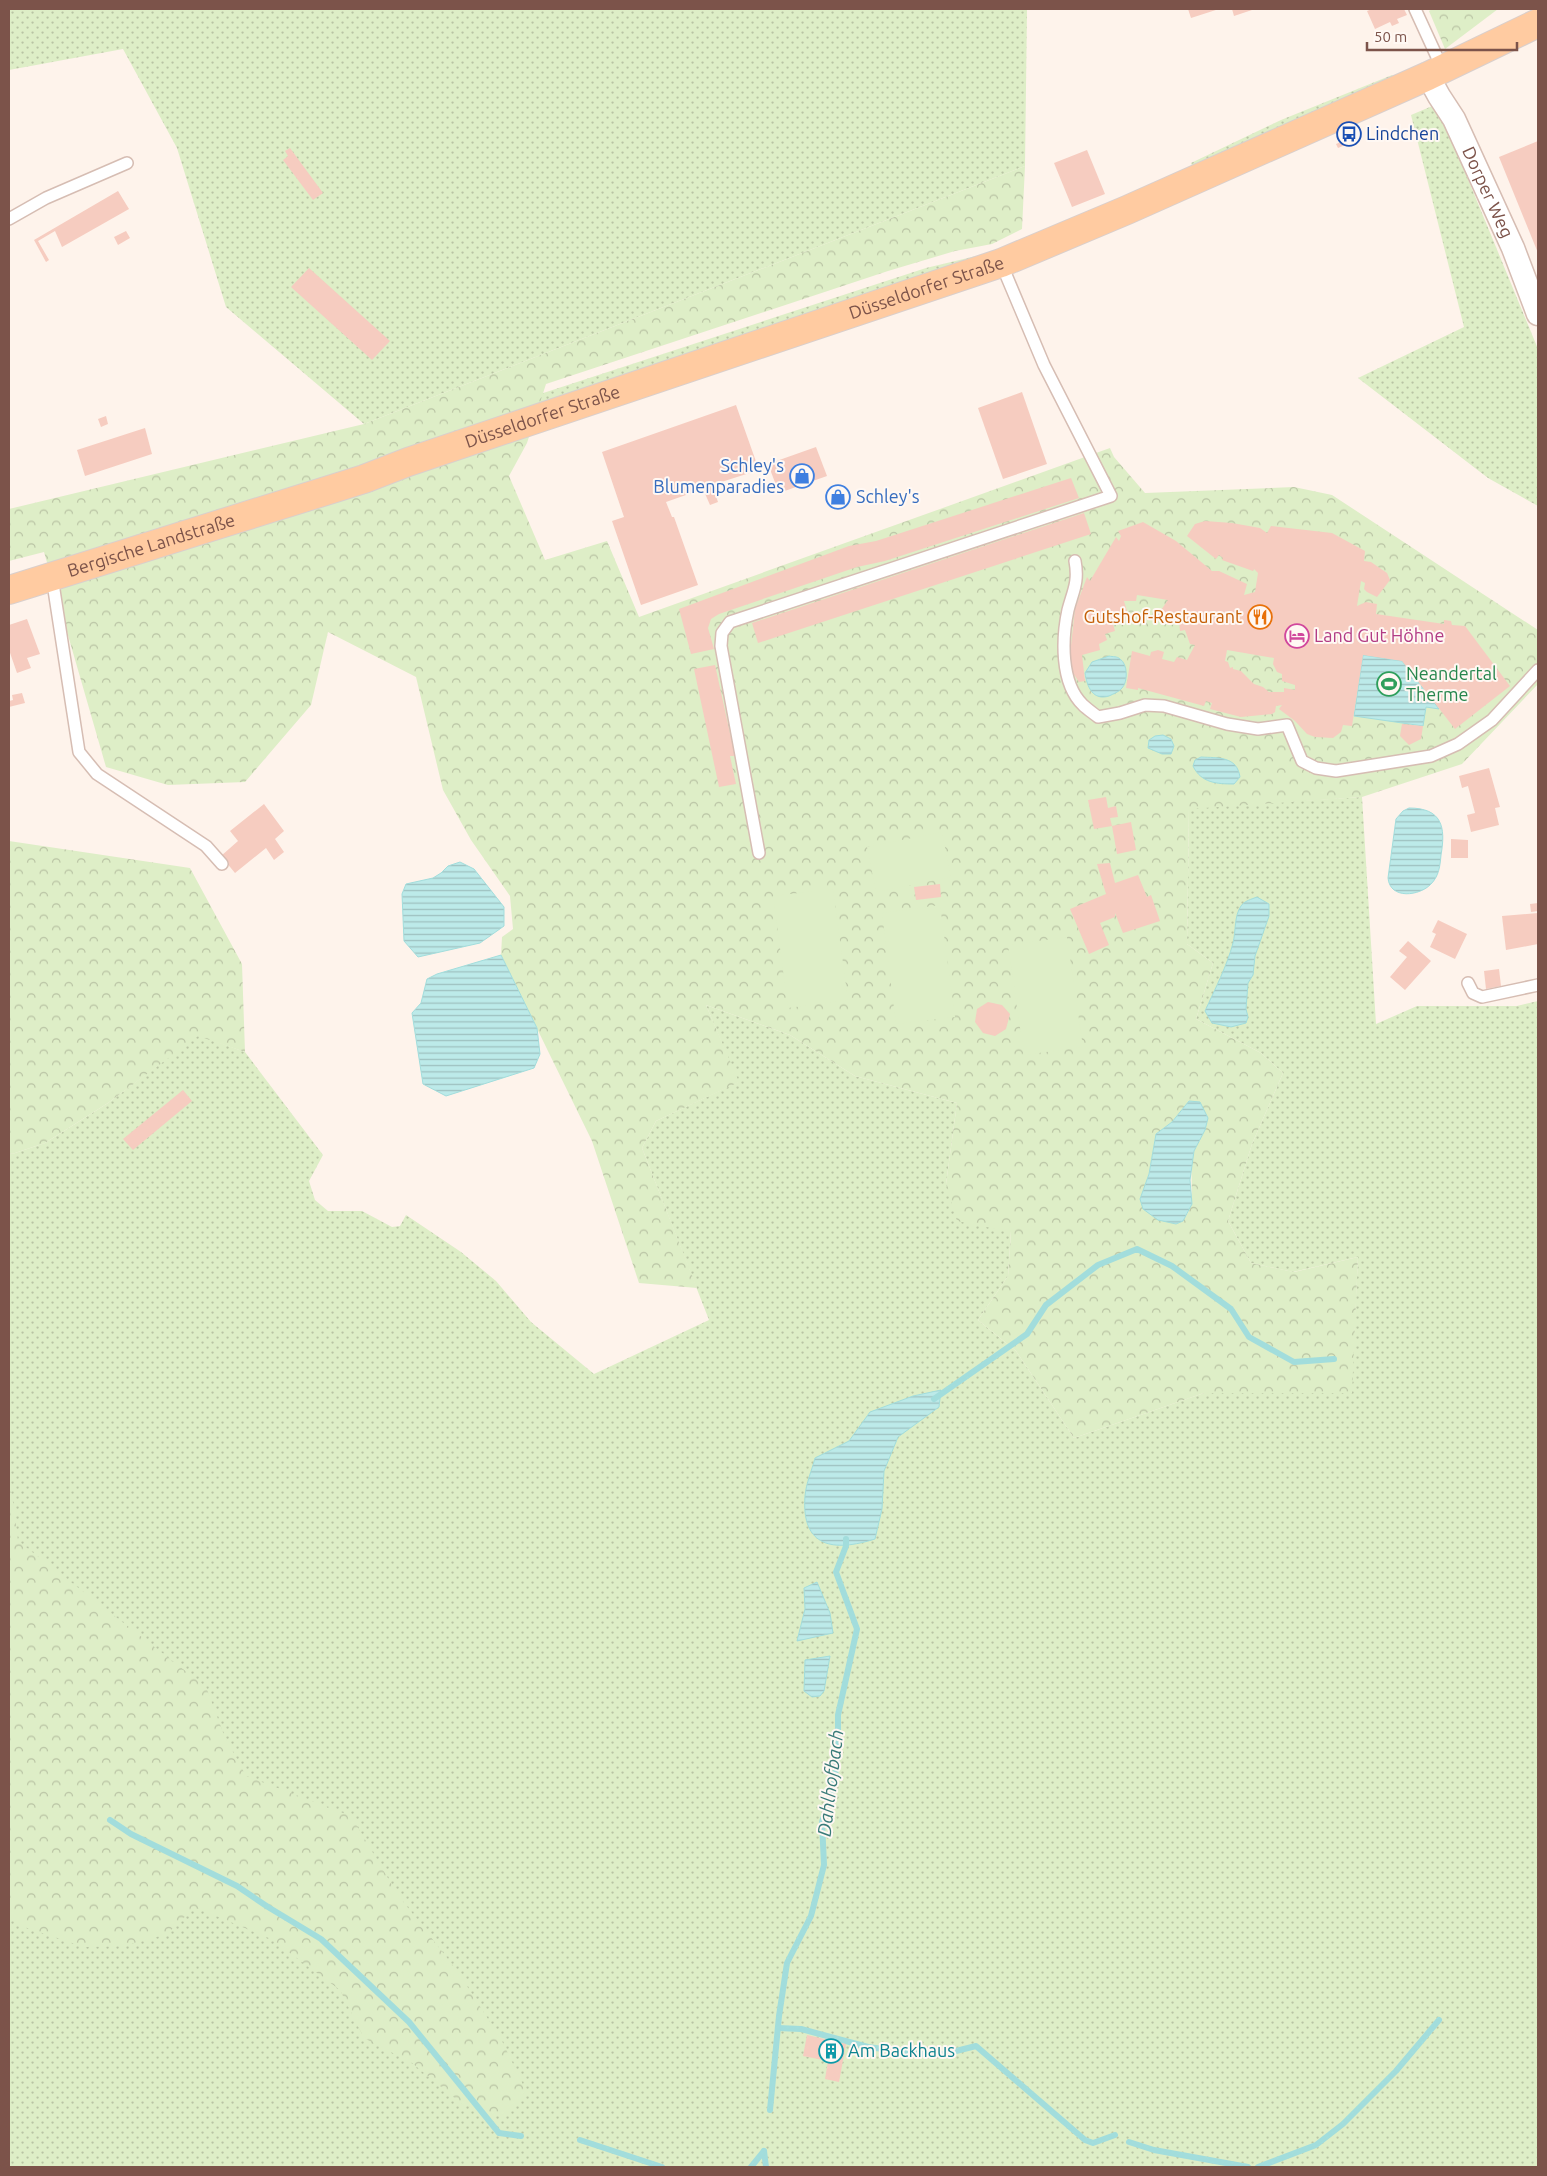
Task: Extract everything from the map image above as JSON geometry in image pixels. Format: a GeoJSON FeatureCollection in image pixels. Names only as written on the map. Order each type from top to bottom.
{"type":"FeatureCollection","features":[{"type":"Feature","properties":{"kind":"main road","name":"Düsseldorfer Straße"},"geometry":{"type":"LineString","coordinates":[[294,500],[364,479],[408,462],[1001,263],[1127,210],[1436,73],[1538,23]]}},
{"type":"Feature","properties":{"kind":"main road","name":"Bergische Landstraße"},"geometry":{"type":"LineString","coordinates":[[9,590],[294,500]]}},
{"type":"Feature","properties":{"kind":"street","name":"Dorper Weg"},"geometry":{"type":"LineString","coordinates":[[1436,73],[1439,96],[1454,119],[1513,248],[1538,314]]}},
{"type":"Feature","properties":{"kind":"lane"},"geometry":{"type":"LineString","coordinates":[[1415,9],[1436,73]]}},
{"type":"Feature","properties":{"kind":"lane"},"geometry":{"type":"LineString","coordinates":[[9,219],[46,198],[127,163]]}},
{"type":"Feature","properties":{"kind":"lane"},"geometry":{"type":"LineString","coordinates":[[759,854],[721,646],[722,633],[730,622],[1111,496],[1044,365],[1001,263]]}},
{"type":"Feature","properties":{"kind":"lane"},"geometry":{"type":"LineString","coordinates":[[1075,561],[1078,575],[1065,631],[1065,660],[1070,686],[1082,704],[1098,716],[1120,713],[1145,705],[1164,706],[1227,724],[1258,729],[1287,725],[1302,760],[1316,768],[1336,771],[1375,765],[1431,756],[1452,747],[1492,720],[1538,670]]}},
{"type":"Feature","properties":{"kind":"lane"},"geometry":{"type":"LineString","coordinates":[[52,577],[79,752],[97,774],[206,846],[222,864]]}},
{"type":"Feature","properties":{"kind":"lane"},"geometry":{"type":"LineString","coordinates":[[1468,983],[1474,993],[1482,996],[1538,985]]}},
{"type":"Feature","properties":{"kind":"green space"},"geometry":{"type":"Polygon","coordinates":[[[9,9],[1027,9],[1025,166],[364,424],[226,307],[177,148],[123,49],[9,70],[9,9]]]}},
{"type":"Feature","properties":{"kind":"green space"},"geometry":{"type":"Polygon","coordinates":[[[1432,9],[1498,9],[1445,49],[1429,11],[1432,9]]]}},
{"type":"Feature","properties":{"kind":"green space"},"geometry":{"type":"Polygon","coordinates":[[[1392,75],[1395,77],[1192,166],[1191,163],[1281,120],[1392,75]]]}},
{"type":"Feature","properties":{"kind":"green space"},"geometry":{"type":"Polygon","coordinates":[[[1437,104],[1538,349],[1538,506],[1488,478],[1358,378],[1464,327],[1411,115],[1437,104]]]}},
{"type":"Feature","properties":{"kind":"green space"},"geometry":{"type":"Polygon","coordinates":[[[1025,166],[1022,229],[992,244],[955,251],[888,271],[546,384],[527,443],[509,476],[545,560],[607,541],[639,617],[1110,448],[1114,457],[1145,493],[1294,487],[1332,495],[1538,630],[1538,684],[1462,764],[1362,797],[1189,809],[1187,944],[1213,963],[1196,1019],[1261,1053],[1283,1073],[1252,1144],[1228,1221],[1251,1263],[1294,1272],[1358,1257],[1352,1393],[1204,1393],[1074,1438],[1016,1351],[978,1320],[1008,1276],[1011,1232],[957,1221],[946,1184],[957,1103],[855,1076],[790,1035],[706,1005],[739,1082],[656,1121],[642,1148],[697,1288],[639,1283],[592,1141],[501,955],[502,937],[513,929],[510,896],[471,840],[443,790],[416,677],[328,632],[311,705],[245,782],[168,785],[106,767],[44,552],[9,561],[9,509],[364,424],[1025,166]],[[1189,1101],[1172,1122],[1156,1134],[1149,1174],[1140,1199],[1176,1224],[1189,1211],[1192,1192],[1192,1161],[1196,1146],[1205,1130],[1189,1101]]]}},
{"type":"Feature","properties":{"kind":"green space"},"geometry":{"type":"Polygon","coordinates":[[[976,256],[977,258],[289,487],[421,433],[926,268],[976,256]]]}},
{"type":"Feature","properties":{"kind":"green space"},"geometry":{"type":"Polygon","coordinates":[[[1362,797],[1376,1024],[1417,1006],[1517,1006],[1538,1001],[1538,2167],[9,2167],[9,1153],[12,1154],[45,1143],[108,1103],[198,1035],[245,1052],[323,1155],[309,1181],[315,1200],[328,1211],[362,1211],[392,1227],[400,1226],[406,1215],[461,1252],[496,1281],[531,1322],[594,1374],[709,1320],[642,1148],[656,1121],[738,1082],[706,1005],[790,1035],[855,1076],[957,1103],[946,1184],[1011,1231],[1008,1276],[978,1320],[1016,1351],[1074,1438],[1204,1393],[1351,1393],[1358,1257],[1293,1272],[1251,1263],[1228,1221],[1252,1144],[1283,1073],[1261,1053],[1196,1019],[1213,963],[1187,944],[1189,808],[1362,797]]]}},
{"type":"Feature","properties":{"kind":"green space"},"geometry":{"type":"Polygon","coordinates":[[[942,832],[951,877],[876,892],[867,847],[942,832]]]}},
{"type":"Feature","properties":{"kind":"green space"},"geometry":{"type":"Polygon","coordinates":[[[9,841],[190,868],[242,964],[245,1052],[198,1036],[108,1103],[45,1143],[12,1154],[9,1153],[9,841]]]}},
{"type":"Feature","properties":{"kind":"green space"},"geometry":{"type":"Polygon","coordinates":[[[833,889],[848,1000],[788,1008],[773,896],[833,889]]]}},
{"type":"Feature","properties":{"kind":"green space"},"geometry":{"type":"Polygon","coordinates":[[[940,905],[955,1017],[896,1024],[882,913],[940,905]]]}},
{"type":"Feature","properties":{"kind":"green space"},"geometry":{"type":"Polygon","coordinates":[[[1067,937],[1083,1047],[1024,1055],[1008,945],[1067,937]]]}},
{"type":"Feature","properties":{"kind":"green space"},"geometry":{"type":"Polygon","coordinates":[[[9,1488],[12,1495],[18,1541],[206,1687],[224,1735],[246,1776],[351,1816],[398,1895],[458,1972],[502,2041],[526,2091],[504,2118],[462,2104],[412,2063],[364,2038],[340,1990],[271,1939],[195,1907],[167,1934],[124,1946],[84,1947],[21,1926],[9,1912],[9,1488]]]}},
{"type":"Feature","properties":{"kind":"water","name":"Neandertal Therme"},"geometry":{"type":"Polygon","coordinates":[[[1363,655],[1402,661],[1439,709],[1426,707],[1423,726],[1354,716],[1363,655]]]}},
{"type":"Feature","properties":{"kind":"water"},"geometry":{"type":"Polygon","coordinates":[[[1109,656],[1118,657],[1123,661],[1126,669],[1124,685],[1119,691],[1109,696],[1095,695],[1089,688],[1085,673],[1092,662],[1109,656]]]}},
{"type":"Feature","properties":{"kind":"water"},"geometry":{"type":"Polygon","coordinates":[[[1163,735],[1171,739],[1174,746],[1171,754],[1162,754],[1148,748],[1149,740],[1155,736],[1163,735]]]}},
{"type":"Feature","properties":{"kind":"water"},"geometry":{"type":"Polygon","coordinates":[[[1201,757],[1220,758],[1231,762],[1238,770],[1240,777],[1234,784],[1216,783],[1205,779],[1196,772],[1193,766],[1195,760],[1201,757]]]}},
{"type":"Feature","properties":{"kind":"water"},"geometry":{"type":"Polygon","coordinates":[[[1409,808],[1429,811],[1435,815],[1442,828],[1443,836],[1440,867],[1436,878],[1426,888],[1406,894],[1394,890],[1388,878],[1396,819],[1403,811],[1409,808]]]}},
{"type":"Feature","properties":{"kind":"water"},"geometry":{"type":"Polygon","coordinates":[[[460,862],[474,869],[504,907],[504,926],[480,943],[418,957],[404,941],[402,894],[406,884],[433,878],[448,866],[460,862]]]}},
{"type":"Feature","properties":{"kind":"water"},"geometry":{"type":"Polygon","coordinates":[[[1257,897],[1269,904],[1269,916],[1255,956],[1253,975],[1248,983],[1246,1009],[1248,1017],[1246,1023],[1231,1027],[1212,1023],[1205,1011],[1230,952],[1239,910],[1248,900],[1257,897]]]}},
{"type":"Feature","properties":{"kind":"water"},"geometry":{"type":"Polygon","coordinates":[[[501,955],[537,1028],[540,1054],[534,1068],[446,1096],[423,1084],[412,1013],[421,1003],[427,979],[437,974],[501,955]]]}},
{"type":"Feature","properties":{"kind":"water"},"geometry":{"type":"Polygon","coordinates":[[[1189,1101],[1200,1102],[1208,1118],[1205,1130],[1194,1151],[1190,1180],[1192,1204],[1183,1221],[1176,1224],[1158,1220],[1143,1209],[1140,1199],[1149,1174],[1156,1134],[1172,1122],[1189,1101]]]}},
{"type":"Feature","properties":{"kind":"water"},"geometry":{"type":"Polygon","coordinates":[[[941,1390],[939,1407],[898,1437],[884,1471],[882,1509],[875,1539],[860,1543],[834,1545],[823,1542],[815,1536],[808,1526],[805,1513],[805,1496],[815,1458],[849,1441],[870,1412],[913,1396],[941,1390]]]}},
{"type":"Feature","properties":{"kind":"water"},"geometry":{"type":"Polygon","coordinates":[[[817,1582],[830,1613],[833,1633],[797,1641],[805,1609],[804,1588],[817,1582]]]}},
{"type":"Feature","properties":{"kind":"water"},"geometry":{"type":"Polygon","coordinates":[[[830,1656],[824,1691],[820,1696],[812,1697],[804,1691],[805,1660],[830,1656]]]}},
{"type":"Feature","properties":{"kind":"building"},"geometry":{"type":"Polygon","coordinates":[[[1188,9],[1219,9],[1191,18],[1188,9]]]}},
{"type":"Feature","properties":{"kind":"building"},"geometry":{"type":"Polygon","coordinates":[[[1232,9],[1255,9],[1234,16],[1232,9]]]}},
{"type":"Feature","properties":{"kind":"building"},"geometry":{"type":"Polygon","coordinates":[[[1372,9],[1404,9],[1407,15],[1397,19],[1399,23],[1392,26],[1390,22],[1375,29],[1367,11],[1372,9]]]}},
{"type":"Feature","properties":{"kind":"building"},"geometry":{"type":"Polygon","coordinates":[[[1348,139],[1350,143],[1338,148],[1336,144],[1348,139]]]}},
{"type":"Feature","properties":{"kind":"building"},"geometry":{"type":"Polygon","coordinates":[[[1538,141],[1538,253],[1499,157],[1538,141]]]}},
{"type":"Feature","properties":{"kind":"building"},"geometry":{"type":"Polygon","coordinates":[[[290,148],[323,193],[313,200],[283,160],[288,156],[285,151],[290,148]]]}},
{"type":"Feature","properties":{"kind":"building"},"geometry":{"type":"Polygon","coordinates":[[[1087,150],[1105,194],[1072,207],[1054,163],[1087,150]]]}},
{"type":"Feature","properties":{"kind":"building"},"geometry":{"type":"Polygon","coordinates":[[[118,191],[129,209],[62,247],[55,231],[38,241],[49,260],[46,262],[34,240],[118,191]]]}},
{"type":"Feature","properties":{"kind":"building"},"geometry":{"type":"Polygon","coordinates":[[[126,231],[130,238],[118,245],[114,237],[126,231]]]}},
{"type":"Feature","properties":{"kind":"building"},"geometry":{"type":"Polygon","coordinates":[[[309,268],[390,341],[372,360],[291,287],[309,268]]]}},
{"type":"Feature","properties":{"kind":"building"},"geometry":{"type":"Polygon","coordinates":[[[1022,392],[1047,464],[1003,479],[978,408],[1022,392]]]}},
{"type":"Feature","properties":{"kind":"building"},"geometry":{"type":"Polygon","coordinates":[[[736,405],[759,470],[712,485],[718,502],[710,505],[703,489],[666,502],[672,517],[674,517],[698,585],[641,605],[612,521],[624,517],[602,452],[736,405]]]}},
{"type":"Feature","properties":{"kind":"building"},"geometry":{"type":"Polygon","coordinates":[[[106,416],[108,424],[101,427],[98,419],[106,416]]]}},
{"type":"Feature","properties":{"kind":"building"},"geometry":{"type":"Polygon","coordinates":[[[145,428],[152,454],[85,476],[77,450],[145,428]]]}},
{"type":"Feature","properties":{"kind":"building"},"geometry":{"type":"Polygon","coordinates":[[[816,447],[827,476],[779,493],[768,464],[816,447]]]}},
{"type":"Feature","properties":{"kind":"building"},"geometry":{"type":"Polygon","coordinates":[[[1071,478],[1079,498],[885,561],[857,567],[719,614],[711,619],[708,628],[714,649],[691,654],[679,609],[849,546],[876,541],[1071,478]]]}},
{"type":"Feature","properties":{"kind":"building"},"geometry":{"type":"Polygon","coordinates":[[[1084,513],[1091,534],[758,643],[752,623],[1084,513]]]}},
{"type":"Feature","properties":{"kind":"building"},"geometry":{"type":"Polygon","coordinates":[[[1205,521],[1232,523],[1260,528],[1267,533],[1271,526],[1332,533],[1365,551],[1364,561],[1371,562],[1387,573],[1390,580],[1377,597],[1364,589],[1365,583],[1361,581],[1357,606],[1366,602],[1377,604],[1376,614],[1444,624],[1444,620],[1451,621],[1452,625],[1465,626],[1510,686],[1455,729],[1402,661],[1363,655],[1352,726],[1343,725],[1341,732],[1333,738],[1315,737],[1307,734],[1295,721],[1279,709],[1282,705],[1276,706],[1275,712],[1272,714],[1241,717],[1210,709],[1212,703],[1206,701],[1204,706],[1138,688],[1138,690],[1126,688],[1132,651],[1150,656],[1151,652],[1158,650],[1164,652],[1162,659],[1174,662],[1177,657],[1187,660],[1195,645],[1190,644],[1185,630],[1180,631],[1179,621],[1157,616],[1168,600],[1137,595],[1136,601],[1124,601],[1127,611],[1118,613],[1121,622],[1113,624],[1115,631],[1105,634],[1107,640],[1099,644],[1100,650],[1082,655],[1085,681],[1079,682],[1073,673],[1070,655],[1075,609],[1087,577],[1090,581],[1116,537],[1119,541],[1121,536],[1118,531],[1143,522],[1176,541],[1212,571],[1219,571],[1247,584],[1244,595],[1255,592],[1258,573],[1254,569],[1253,571],[1222,560],[1223,558],[1219,555],[1216,559],[1187,536],[1195,524],[1205,521]],[[1227,650],[1225,661],[1228,662],[1230,668],[1233,667],[1233,669],[1241,671],[1254,684],[1263,687],[1269,692],[1284,692],[1284,688],[1295,690],[1295,685],[1282,681],[1282,674],[1277,672],[1273,664],[1274,658],[1227,650]]]}},
{"type":"Feature","properties":{"kind":"building"},"geometry":{"type":"Polygon","coordinates":[[[27,619],[40,654],[27,658],[31,668],[17,673],[9,650],[9,625],[27,619]]]}},
{"type":"Feature","properties":{"kind":"building"},"geometry":{"type":"Polygon","coordinates":[[[715,665],[735,756],[730,756],[736,784],[719,787],[694,669],[715,665]]]}},
{"type":"Feature","properties":{"kind":"building"},"geometry":{"type":"Polygon","coordinates":[[[22,693],[25,703],[9,707],[9,701],[13,700],[12,695],[22,693]]]}},
{"type":"Feature","properties":{"kind":"building"},"geometry":{"type":"Polygon","coordinates":[[[1402,724],[1423,726],[1421,739],[1409,745],[1400,736],[1402,724]]]}},
{"type":"Feature","properties":{"kind":"building"},"geometry":{"type":"Polygon","coordinates":[[[1489,768],[1500,807],[1495,808],[1499,825],[1471,832],[1467,815],[1475,813],[1468,786],[1462,788],[1459,776],[1489,768]]]}},
{"type":"Feature","properties":{"kind":"building"},"geometry":{"type":"Polygon","coordinates":[[[1106,797],[1108,808],[1116,806],[1118,817],[1110,818],[1112,826],[1094,829],[1088,800],[1106,797]]]}},
{"type":"Feature","properties":{"kind":"building"},"geometry":{"type":"Polygon","coordinates":[[[264,804],[284,831],[275,839],[284,852],[274,860],[266,848],[235,873],[221,856],[238,841],[230,831],[264,804]]]}},
{"type":"Feature","properties":{"kind":"building"},"geometry":{"type":"Polygon","coordinates":[[[1131,822],[1136,850],[1117,854],[1112,826],[1131,822]]]}},
{"type":"Feature","properties":{"kind":"building"},"geometry":{"type":"Polygon","coordinates":[[[1451,839],[1468,840],[1468,858],[1451,858],[1451,839]]]}},
{"type":"Feature","properties":{"kind":"building"},"geometry":{"type":"Polygon","coordinates":[[[1110,863],[1115,883],[1138,875],[1147,897],[1151,895],[1160,921],[1123,933],[1115,913],[1115,917],[1100,923],[1109,945],[1089,954],[1070,909],[1106,894],[1097,864],[1110,863]]]}},
{"type":"Feature","properties":{"kind":"building"},"geometry":{"type":"Polygon","coordinates":[[[940,884],[941,897],[916,900],[914,887],[940,884]]]}},
{"type":"Feature","properties":{"kind":"building"},"geometry":{"type":"Polygon","coordinates":[[[1538,903],[1538,911],[1531,912],[1530,904],[1538,903]]]}},
{"type":"Feature","properties":{"kind":"building"},"geometry":{"type":"Polygon","coordinates":[[[1538,913],[1538,944],[1506,950],[1502,916],[1538,913]]]}},
{"type":"Feature","properties":{"kind":"building"},"geometry":{"type":"Polygon","coordinates":[[[1438,920],[1467,934],[1455,959],[1430,947],[1436,934],[1432,932],[1438,920]]]}},
{"type":"Feature","properties":{"kind":"building"},"geometry":{"type":"Polygon","coordinates":[[[1408,941],[1431,961],[1405,990],[1390,977],[1407,957],[1399,951],[1408,941]]]}},
{"type":"Feature","properties":{"kind":"building"},"geometry":{"type":"Polygon","coordinates":[[[1499,969],[1501,986],[1486,989],[1484,971],[1499,969]]]}},
{"type":"Feature","properties":{"kind":"building"},"geometry":{"type":"Polygon","coordinates":[[[988,1002],[1002,1005],[1010,1014],[1006,1029],[995,1036],[983,1033],[975,1022],[977,1009],[988,1002]]]}},
{"type":"Feature","properties":{"kind":"building"},"geometry":{"type":"Polygon","coordinates":[[[183,1090],[192,1101],[133,1150],[123,1139],[183,1090]]]}},
{"type":"Feature","properties":{"kind":"building"},"geometry":{"type":"Polygon","coordinates":[[[807,2035],[846,2044],[839,2082],[825,2079],[828,2061],[803,2056],[807,2035]]]}},
{"type":"Feature","properties":{"kind":"waterway"},"geometry":{"type":"LineString","coordinates":[[934,1399],[1027,1334],[1046,1305],[1098,1265],[1137,1249],[1172,1266],[1231,1309],[1249,1337],[1294,1362],[1334,1359]]}},
{"type":"Feature","properties":{"kind":"waterway","name":"Dahlhofbach"},"geometry":{"type":"LineString","coordinates":[[770,2110],[779,2016],[787,1963],[811,1916],[824,1865],[822,1822],[834,1785],[838,1750],[838,1715],[857,1629],[836,1572],[846,1546],[846,1539]]}},
{"type":"Feature","properties":{"kind":"waterway"},"geometry":{"type":"LineString","coordinates":[[110,1820],[131,1834],[237,1886],[321,1939],[409,2022],[499,2133],[521,2136]]}},
{"type":"Feature","properties":{"kind":"waterway"},"geometry":{"type":"LineString","coordinates":[[1258,2167],[1316,2145],[1343,2124],[1396,2071],[1439,2020]]}},
{"type":"Feature","properties":{"kind":"waterway"},"geometry":{"type":"LineString","coordinates":[[778,2028],[801,2029],[868,2047],[921,2054],[944,2054],[976,2046],[1085,2140],[1093,2143],[1115,2135]]}},
{"type":"Feature","properties":{"kind":"waterway"},"geometry":{"type":"LineString","coordinates":[[580,2140],[662,2167]]}},
{"type":"Feature","properties":{"kind":"waterway"},"geometry":{"type":"LineString","coordinates":[[1129,2142],[1154,2150],[1248,2167]]}},
{"type":"Feature","properties":{"kind":"waterway","name":"Dahlhofbach"},"geometry":{"type":"LineString","coordinates":[[764,2151],[766,2167]]}},
{"type":"Feature","properties":{"kind":"waterway"},"geometry":{"type":"LineString","coordinates":[[751,2167],[764,2151]]}},
{"type":"Feature","properties":{"kind":"place","name":"Lindchen"},"geometry":{"type":"Point","coordinates":[1349,134]}},
{"type":"Feature","properties":{"kind":"place","name":"Schley's Blumenparadies"},"geometry":{"type":"Point","coordinates":[802,476]}},
{"type":"Feature","properties":{"kind":"place","name":"Schley's"},"geometry":{"type":"Point","coordinates":[838,497]}},
{"type":"Feature","properties":{"kind":"place","name":"Gutshof-Restaurant"},"geometry":{"type":"Point","coordinates":[1260,617]}},
{"type":"Feature","properties":{"kind":"place","name":"Land Gut Höhne"},"geometry":{"type":"Point","coordinates":[1297,636]}},
{"type":"Feature","properties":{"kind":"place","name":"Neandertal Therme"},"geometry":{"type":"Point","coordinates":[1389,684]}},
{"type":"Feature","properties":{"kind":"place","name":"Am Backhaus"},"geometry":{"type":"Point","coordinates":[831,2051]}}]}
